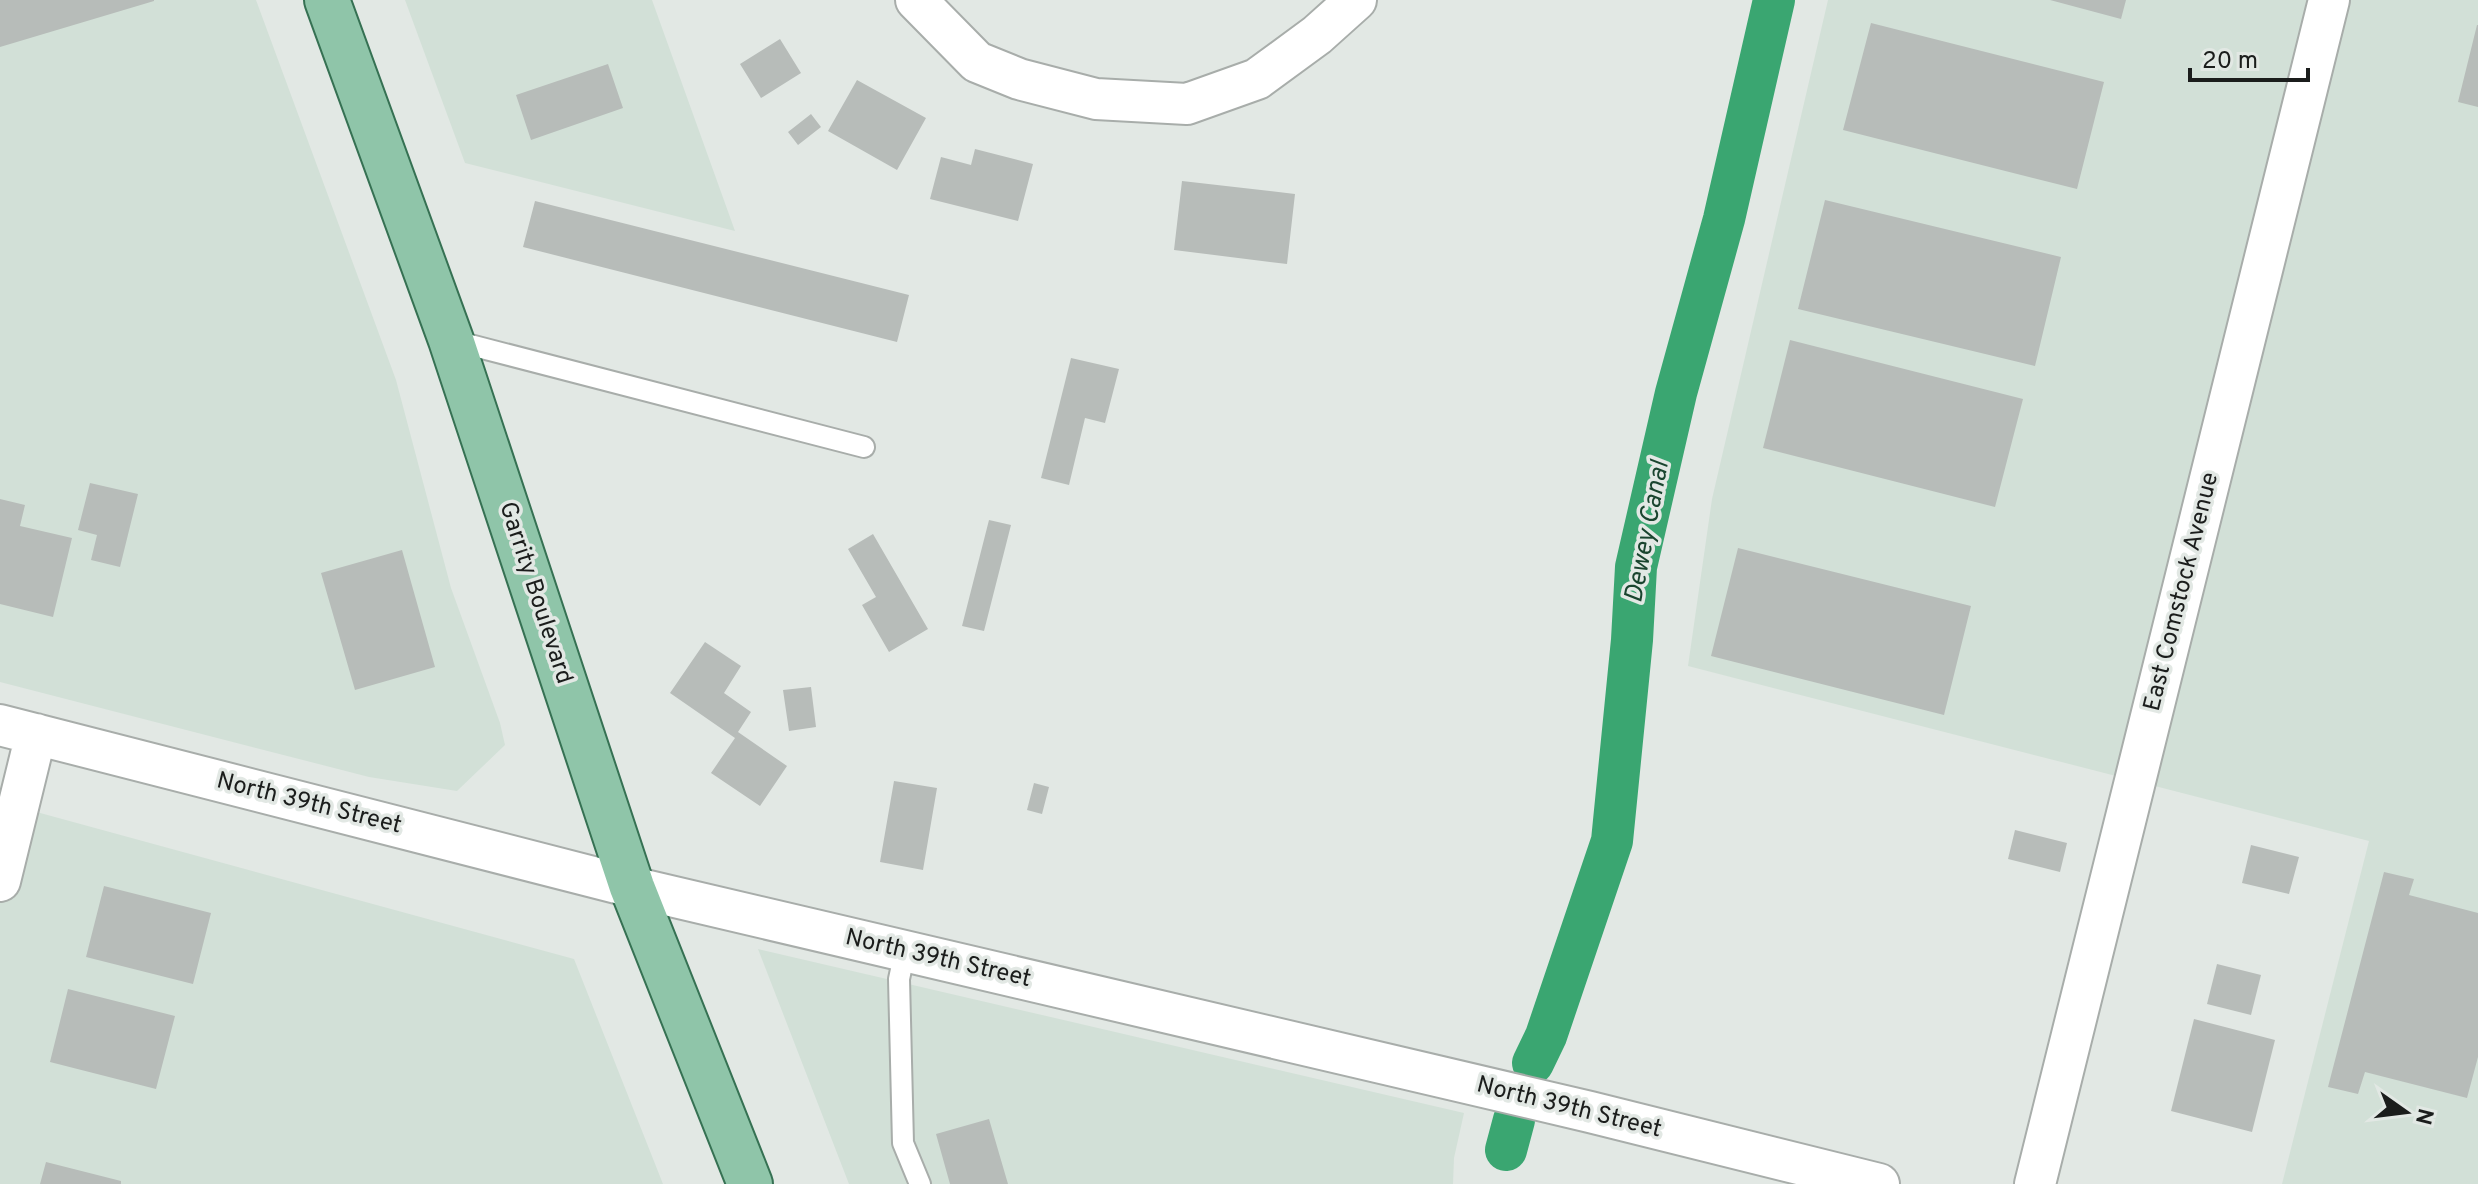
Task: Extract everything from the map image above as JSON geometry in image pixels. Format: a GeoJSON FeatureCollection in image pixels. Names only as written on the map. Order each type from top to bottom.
{"type":"FeatureCollection","features":[{"type":"Feature","properties":{"kind":"main road","name":"Garrity Boulevard"},"geometry":{"type":"LineString","coordinates":[[327,0],[451,340],[632,887],[750,1184]]}},
{"type":"Feature","properties":{"kind":"street"},"geometry":{"type":"LineString","coordinates":[[916,0],[977,62],[1019,79],[1096,99],[1187,104],[1257,79],[1317,35],[1356,0]]}},
{"type":"Feature","properties":{"kind":"street","name":"East Comstock Avenue"},"geometry":{"type":"LineString","coordinates":[[2035,1184],[2329,0]]}},
{"type":"Feature","properties":{"kind":"street"},"geometry":{"type":"LineString","coordinates":[[0,881],[18,729]]}},
{"type":"Feature","properties":{"kind":"street","name":"North 39th Street"},"geometry":{"type":"LineString","coordinates":[[18,729],[632,887],[1590,1112],[1879,1184]]}},
{"type":"Feature","properties":{"kind":"lane"},"geometry":{"type":"LineString","coordinates":[[451,340],[864,447]]}},
{"type":"Feature","properties":{"kind":"lane"},"geometry":{"type":"LineString","coordinates":[[905,951],[899,979],[903,1143],[920,1184]]}},
{"type":"Feature","properties":{"kind":"shaded area"},"geometry":{"type":"Polygon","coordinates":[[[0,0],[256,0],[396,380],[451,588],[500,723],[505,745],[457,791],[369,777],[0,682],[0,0]]]}},
{"type":"Feature","properties":{"kind":"shaded area"},"geometry":{"type":"Polygon","coordinates":[[[405,0],[652,0],[735,231],[465,163],[405,0]]]}},
{"type":"Feature","properties":{"kind":"shaded area"},"geometry":{"type":"Polygon","coordinates":[[[1828,0],[2478,0],[2478,1184],[2282,1184],[2369,841],[1688,666],[1712,499],[1828,0]]]}},
{"type":"Feature","properties":{"kind":"shaded area"},"geometry":{"type":"Polygon","coordinates":[[[0,802],[574,959],[663,1184],[0,1184],[0,802]]]}},
{"type":"Feature","properties":{"kind":"shaded area"},"geometry":{"type":"Polygon","coordinates":[[[758,949],[1464,1113],[1454,1158],[1453,1184],[849,1184],[758,949]]]}},
{"type":"Feature","properties":{"kind":"building"},"geometry":{"type":"Polygon","coordinates":[[[0,0],[154,0],[154,1],[0,47],[0,0]]]}},
{"type":"Feature","properties":{"kind":"building"},"geometry":{"type":"Polygon","coordinates":[[[2050,0],[2126,0],[2121,19],[2050,0]]]}},
{"type":"Feature","properties":{"kind":"building"},"geometry":{"type":"Polygon","coordinates":[[[1871,23],[2104,82],[2077,189],[1843,130],[1871,23]]]}},
{"type":"Feature","properties":{"kind":"building"},"geometry":{"type":"Polygon","coordinates":[[[2478,25],[2478,107],[2458,102],[2478,25]]]}},
{"type":"Feature","properties":{"kind":"building"},"geometry":{"type":"Polygon","coordinates":[[[780,39],[801,73],[761,98],[740,64],[780,39]]]}},
{"type":"Feature","properties":{"kind":"building"},"geometry":{"type":"Polygon","coordinates":[[[608,64],[623,108],[531,140],[516,95],[608,64]]]}},
{"type":"Feature","properties":{"kind":"building"},"geometry":{"type":"Polygon","coordinates":[[[857,80],[926,118],[897,170],[828,131],[857,80]]]}},
{"type":"Feature","properties":{"kind":"building"},"geometry":{"type":"Polygon","coordinates":[[[811,114],[821,127],[798,145],[788,132],[811,114]]]}},
{"type":"Feature","properties":{"kind":"building"},"geometry":{"type":"Polygon","coordinates":[[[975,149],[1033,164],[1018,221],[930,199],[941,157],[971,165],[975,149]]]}},
{"type":"Feature","properties":{"kind":"building"},"geometry":{"type":"Polygon","coordinates":[[[1182,181],[1295,194],[1287,264],[1174,250],[1182,181]]]}},
{"type":"Feature","properties":{"kind":"building"},"geometry":{"type":"Polygon","coordinates":[[[1825,200],[2061,257],[2035,366],[1798,309],[1825,200]]]}},
{"type":"Feature","properties":{"kind":"building"},"geometry":{"type":"Polygon","coordinates":[[[535,201],[909,295],[897,342],[523,247],[535,201]]]}},
{"type":"Feature","properties":{"kind":"building"},"geometry":{"type":"Polygon","coordinates":[[[1790,340],[2023,399],[1995,507],[1763,448],[1790,340]]]}},
{"type":"Feature","properties":{"kind":"building"},"geometry":{"type":"Polygon","coordinates":[[[1071,358],[1119,369],[1105,423],[1085,418],[1069,485],[1041,478],[1071,358]]]}},
{"type":"Feature","properties":{"kind":"building"},"geometry":{"type":"Polygon","coordinates":[[[90,483],[138,494],[120,567],[91,560],[97,535],[78,530],[90,483]]]}},
{"type":"Feature","properties":{"kind":"building"},"geometry":{"type":"Polygon","coordinates":[[[0,499],[25,505],[20,526],[72,538],[53,617],[0,604],[0,499]]]}},
{"type":"Feature","properties":{"kind":"building"},"geometry":{"type":"Polygon","coordinates":[[[989,520],[1011,525],[984,631],[962,626],[989,520]]]}},
{"type":"Feature","properties":{"kind":"building"},"geometry":{"type":"Polygon","coordinates":[[[873,534],[928,629],[889,652],[862,605],[876,597],[848,549],[873,534]]]}},
{"type":"Feature","properties":{"kind":"building"},"geometry":{"type":"Polygon","coordinates":[[[1738,548],[1971,606],[1944,715],[1711,656],[1738,548]]]}},
{"type":"Feature","properties":{"kind":"building"},"geometry":{"type":"Polygon","coordinates":[[[402,550],[435,667],[355,690],[321,573],[402,550]]]}},
{"type":"Feature","properties":{"kind":"building"},"geometry":{"type":"Polygon","coordinates":[[[705,642],[741,666],[724,693],[751,712],[738,732],[787,766],[760,806],[711,773],[735,738],[670,693],[705,642]]]}},
{"type":"Feature","properties":{"kind":"building"},"geometry":{"type":"Polygon","coordinates":[[[811,687],[816,727],[789,731],[783,690],[811,687]]]}},
{"type":"Feature","properties":{"kind":"building"},"geometry":{"type":"Polygon","coordinates":[[[894,781],[937,788],[923,870],[880,862],[894,781]]]}},
{"type":"Feature","properties":{"kind":"building"},"geometry":{"type":"Polygon","coordinates":[[[1034,783],[1049,787],[1042,814],[1027,810],[1034,783]]]}},
{"type":"Feature","properties":{"kind":"building"},"geometry":{"type":"Polygon","coordinates":[[[2015,830],[2067,843],[2060,872],[2008,859],[2015,830]]]}},
{"type":"Feature","properties":{"kind":"building"},"geometry":{"type":"Polygon","coordinates":[[[2251,845],[2299,857],[2289,894],[2242,883],[2251,845]]]}},
{"type":"Feature","properties":{"kind":"building"},"geometry":{"type":"Polygon","coordinates":[[[2384,872],[2414,879],[2409,895],[2478,913],[2478,1057],[2467,1098],[2365,1072],[2358,1094],[2328,1087],[2384,872]]]}},
{"type":"Feature","properties":{"kind":"building"},"geometry":{"type":"Polygon","coordinates":[[[104,886],[211,913],[193,984],[86,957],[104,886]]]}},
{"type":"Feature","properties":{"kind":"building"},"geometry":{"type":"Polygon","coordinates":[[[2217,964],[2261,975],[2251,1015],[2207,1004],[2217,964]]]}},
{"type":"Feature","properties":{"kind":"building"},"geometry":{"type":"Polygon","coordinates":[[[68,989],[175,1016],[156,1089],[50,1062],[68,989]]]}},
{"type":"Feature","properties":{"kind":"building"},"geometry":{"type":"Polygon","coordinates":[[[2194,1019],[2275,1040],[2252,1132],[2171,1111],[2194,1019]]]}},
{"type":"Feature","properties":{"kind":"building"},"geometry":{"type":"Polygon","coordinates":[[[989,1119],[1008,1184],[950,1184],[936,1134],[989,1119]]]}},
{"type":"Feature","properties":{"kind":"building"},"geometry":{"type":"Polygon","coordinates":[[[46,1162],[121,1181],[121,1184],[40,1184],[46,1162]]]}},
{"type":"Feature","properties":{"kind":"waterway","name":"Dewey Canal"},"geometry":{"type":"LineString","coordinates":[[1533,1063],[1546,1036],[1612,841],[1636,567],[1676,393],[1724,219],[1774,0]]}},
{"type":"Feature","properties":{"kind":"waterway","name":"Dewey Canal"},"geometry":{"type":"LineString","coordinates":[[1506,1150],[1514,1120]]}}]}
